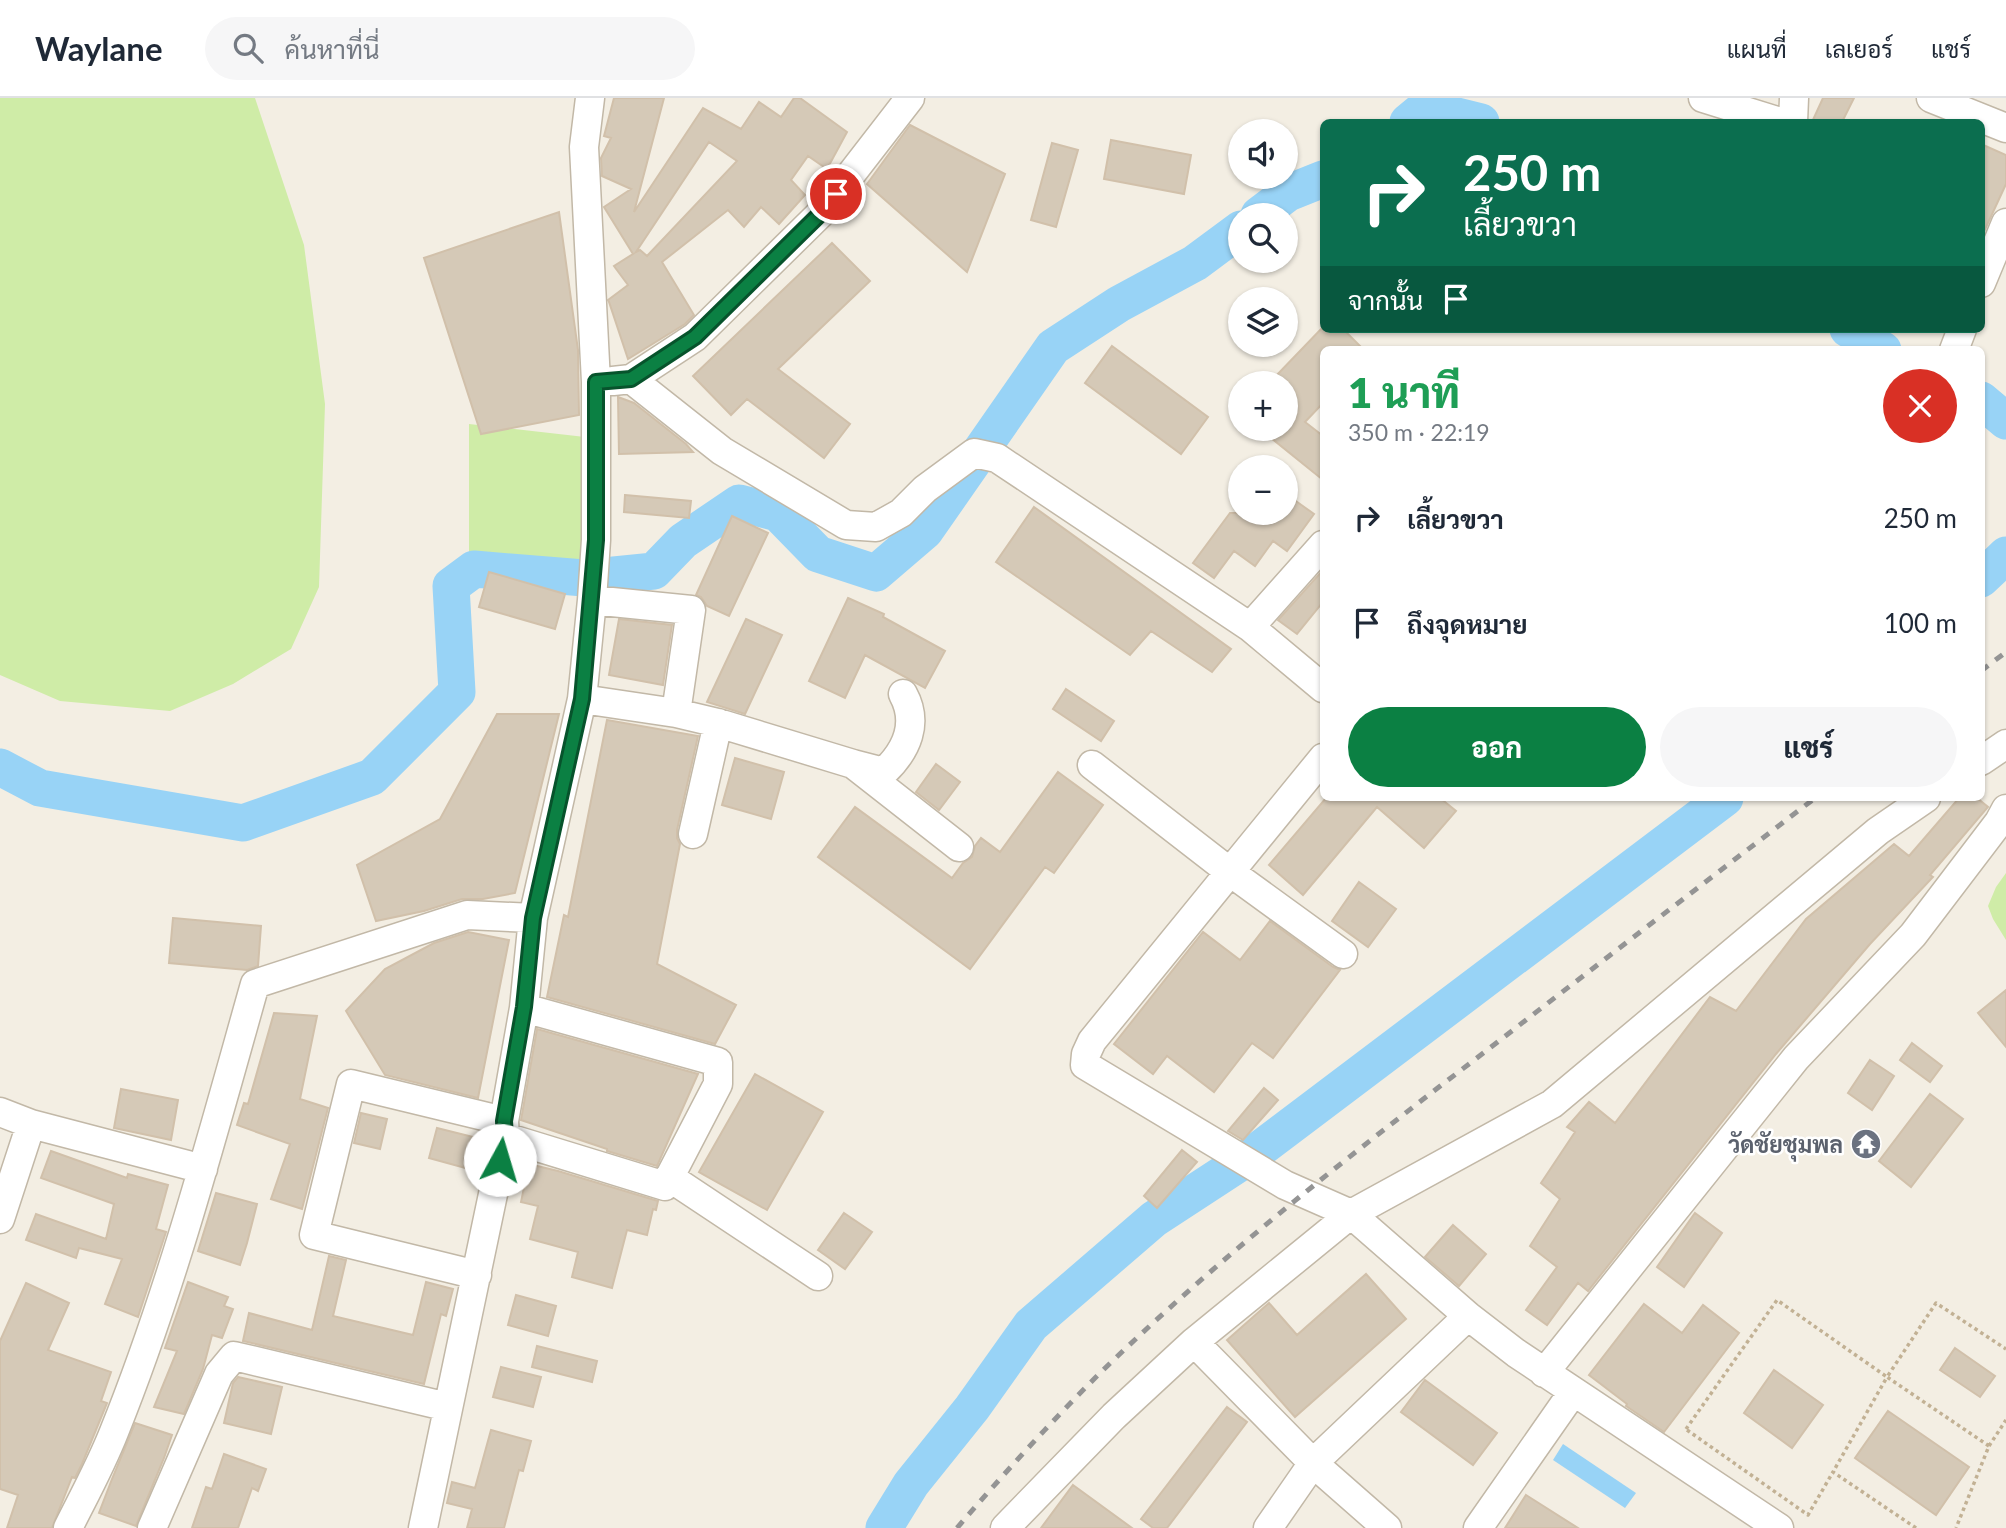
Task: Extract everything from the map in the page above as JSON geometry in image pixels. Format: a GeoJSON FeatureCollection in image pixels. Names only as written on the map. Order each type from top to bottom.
{"type":"FeatureCollection","features":[{"type":"Feature","properties":{"kind":"street"},"geometry":{"type":"LineString","coordinates":[[423,1528],[505,1129],[524,1007],[533,918],[582,699],[596,540],[596,382],[584,147],[590,98]]}},
{"type":"Feature","properties":{"kind":"street"},"geometry":{"type":"LineString","coordinates":[[596,382],[631,379],[695,337],[821,213],[910,98]]}},
{"type":"Feature","properties":{"kind":"street"},"geometry":{"type":"LineString","coordinates":[[1703,98],[1770,119]]}},
{"type":"Feature","properties":{"kind":"street"},"geometry":{"type":"LineString","coordinates":[[1793,119],[1794,98]]}},
{"type":"Feature","properties":{"kind":"street"},"geometry":{"type":"LineString","coordinates":[[1931,98],[1984,119]]}},
{"type":"Feature","properties":{"kind":"street"},"geometry":{"type":"LineString","coordinates":[[1985,120],[2006,128]]}},
{"type":"Feature","properties":{"kind":"street"},"geometry":{"type":"LineString","coordinates":[[1985,273],[2006,223]]}},
{"type":"Feature","properties":{"kind":"street"},"geometry":{"type":"LineString","coordinates":[[631,379],[722,451],[846,526],[876,527],[901,513],[925,489],[984,455],[1250,627],[1320,685]]}},
{"type":"Feature","properties":{"kind":"street"},"geometry":{"type":"LineString","coordinates":[[1250,627],[1320,548]]}},
{"type":"Feature","properties":{"kind":"street"},"geometry":{"type":"LineString","coordinates":[[592,596],[691,610],[676,713]]}},
{"type":"Feature","properties":{"kind":"street"},"geometry":{"type":"LineString","coordinates":[[582,699],[676,713],[718,723],[884,772],[903,748],[911,725],[910,707],[903,694]]}},
{"type":"Feature","properties":{"kind":"street"},"geometry":{"type":"LineString","coordinates":[[693,834],[718,723]]}},
{"type":"Feature","properties":{"kind":"street"},"geometry":{"type":"LineString","coordinates":[[1985,758],[2006,744]]}},
{"type":"Feature","properties":{"kind":"street"},"geometry":{"type":"LineString","coordinates":[[1320,762],[1092,1041],[1086,1054],[1085,1065],[1285,1185],[1351,1214],[1468,1316],[1544,1373],[1779,1528]]}},
{"type":"Feature","properties":{"kind":"street"},"geometry":{"type":"LineString","coordinates":[[1985,762],[2000,766],[2006,771]]}},
{"type":"Feature","properties":{"kind":"street"},"geometry":{"type":"LineString","coordinates":[[853,764],[959,847]]}},
{"type":"Feature","properties":{"kind":"street"},"geometry":{"type":"LineString","coordinates":[[1092,765],[1230,872],[1343,954]]}},
{"type":"Feature","properties":{"kind":"street"},"geometry":{"type":"LineString","coordinates":[[1005,1528],[1114,1416],[1194,1342],[1351,1214],[1552,1104],[1878,831],[1922,801]]}},
{"type":"Feature","properties":{"kind":"street"},"geometry":{"type":"LineString","coordinates":[[1544,1373],[1796,1058],[1913,934],[1999,822],[2006,809]]}},
{"type":"Feature","properties":{"kind":"street"},"geometry":{"type":"LineString","coordinates":[[68,1528],[118,1422],[148,1341],[256,984],[467,915],[533,918]]}},
{"type":"Feature","properties":{"kind":"street"},"geometry":{"type":"LineString","coordinates":[[477,1275],[314,1236],[351,1084],[505,1129],[664,1186],[718,1084],[718,1062],[524,1007]]}},
{"type":"Feature","properties":{"kind":"street"},"geometry":{"type":"LineString","coordinates":[[0,1112],[31,1124],[202,1169]]}},
{"type":"Feature","properties":{"kind":"street"},"geometry":{"type":"LineString","coordinates":[[0,1219],[31,1124]]}},
{"type":"Feature","properties":{"kind":"street"},"geometry":{"type":"LineString","coordinates":[[669,1177],[818,1276]]}},
{"type":"Feature","properties":{"kind":"street"},"geometry":{"type":"LineString","coordinates":[[1268,1528],[1313,1463],[1468,1316]]}},
{"type":"Feature","properties":{"kind":"street"},"geometry":{"type":"LineString","coordinates":[[1194,1342],[1313,1463],[1387,1528]]}},
{"type":"Feature","properties":{"kind":"street"},"geometry":{"type":"LineString","coordinates":[[152,1528],[219,1374],[234,1356],[448,1407]]}},
{"type":"Feature","properties":{"kind":"street"},"geometry":{"type":"LineString","coordinates":[[1478,1528],[1573,1392]]}},
{"type":"Feature","properties":{"kind":"path"},"geometry":{"type":"LineString","coordinates":[[1668,1455],[1777,1300],[1989,1446]]}},
{"type":"Feature","properties":{"kind":"path"},"geometry":{"type":"LineString","coordinates":[[1686,1429],[1808,1515],[1887,1377],[1936,1303],[2006,1349]]}},
{"type":"Feature","properties":{"kind":"path"},"geometry":{"type":"LineString","coordinates":[[1956,1528],[1989,1446],[2006,1420]]}},
{"type":"Feature","properties":{"kind":"path"},"geometry":{"type":"LineString","coordinates":[[1833,1472],[1916,1528]]}},
{"type":"Feature","properties":{"kind":"green space"},"geometry":{"type":"Polygon","coordinates":[[[0,98],[255,98],[304,245],[325,404],[319,587],[291,649],[233,684],[170,711],[60,701],[0,675],[0,98]]]}},
{"type":"Feature","properties":{"kind":"green space"},"geometry":{"type":"Polygon","coordinates":[[[469,424],[585,437],[584,578],[469,564],[469,424]]]}},
{"type":"Feature","properties":{"kind":"green space"},"geometry":{"type":"Polygon","coordinates":[[[2006,873],[2006,940],[1988,906],[2006,873]]]}},
{"type":"Feature","properties":{"kind":"water"},"geometry":{"type":"Polygon","coordinates":[[[1563,1444],[1636,1493],[1625,1508],[1553,1460],[1563,1444]]]}},
{"type":"Feature","properties":{"kind":"building"},"geometry":{"type":"Polygon","coordinates":[[[614,98],[664,98],[634,212],[703,108],[741,129],[759,102],[781,117],[794,98],[800,98],[847,132],[827,169],[808,156],[791,180],[805,195],[779,224],[761,207],[744,227],[728,210],[662,262],[694,315],[685,324],[628,359],[608,300],[628,285],[614,266],[633,254],[604,207],[631,189],[602,176],[601,158],[611,138],[604,136],[614,98]],[[709,142],[636,252],[640,250],[647,256],[737,161],[709,142]]]}},
{"type":"Feature","properties":{"kind":"building"},"geometry":{"type":"Polygon","coordinates":[[[1823,98],[1854,98],[1844,119],[1813,119],[1823,98]]]}},
{"type":"Feature","properties":{"kind":"building"},"geometry":{"type":"Polygon","coordinates":[[[910,125],[1005,174],[967,272],[867,184],[910,125]]]}},
{"type":"Feature","properties":{"kind":"building"},"geometry":{"type":"Polygon","coordinates":[[[1111,140],[1191,155],[1184,194],[1104,179],[1111,140]]]}},
{"type":"Feature","properties":{"kind":"building"},"geometry":{"type":"Polygon","coordinates":[[[1052,143],[1078,150],[1056,227],[1031,220],[1052,143]]]}},
{"type":"Feature","properties":{"kind":"building"},"geometry":{"type":"Polygon","coordinates":[[[1985,146],[2006,155],[2006,184],[1985,229],[1985,146]]]}},
{"type":"Feature","properties":{"kind":"building"},"geometry":{"type":"Polygon","coordinates":[[[559,212],[578,350],[579,415],[481,434],[424,258],[559,212]]]}},
{"type":"Feature","properties":{"kind":"building"},"geometry":{"type":"Polygon","coordinates":[[[832,243],[870,281],[778,369],[850,424],[824,458],[747,399],[731,415],[693,376],[832,243]]]}},
{"type":"Feature","properties":{"kind":"building"},"geometry":{"type":"Polygon","coordinates":[[[1320,330],[1320,333],[1347,333],[1360,346],[1320,346],[1320,406],[1305,422],[1320,434],[1320,478],[1298,460],[1298,455],[1292,455],[1275,441],[1298,441],[1298,371],[1281,371],[1294,357],[1298,357],[1298,353],[1320,330]]]}},
{"type":"Feature","properties":{"kind":"building"},"geometry":{"type":"Polygon","coordinates":[[[1112,346],[1208,417],[1181,454],[1085,383],[1112,346]]]}},
{"type":"Feature","properties":{"kind":"building"},"geometry":{"type":"Polygon","coordinates":[[[618,397],[634,403],[693,452],[619,454],[618,397]]]}},
{"type":"Feature","properties":{"kind":"building"},"geometry":{"type":"Polygon","coordinates":[[[625,495],[691,501],[689,518],[624,512],[625,495]]]}},
{"type":"Feature","properties":{"kind":"building"},"geometry":{"type":"Polygon","coordinates":[[[1298,503],[1314,514],[1287,551],[1273,541],[1255,566],[1234,551],[1214,578],[1193,563],[1228,516],[1228,525],[1298,525],[1298,503]]]}},
{"type":"Feature","properties":{"kind":"building"},"geometry":{"type":"Polygon","coordinates":[[[1034,507],[1231,649],[1212,672],[1151,631],[1130,655],[996,562],[1034,507]]]}},
{"type":"Feature","properties":{"kind":"building"},"geometry":{"type":"Polygon","coordinates":[[[732,516],[768,533],[729,616],[707,606],[701,597],[696,595],[732,516]]]}},
{"type":"Feature","properties":{"kind":"building"},"geometry":{"type":"Polygon","coordinates":[[[489,572],[565,594],[555,629],[479,607],[489,572]]]}},
{"type":"Feature","properties":{"kind":"building"},"geometry":{"type":"Polygon","coordinates":[[[1320,573],[1320,606],[1297,634],[1278,620],[1320,573]]]}},
{"type":"Feature","properties":{"kind":"building"},"geometry":{"type":"Polygon","coordinates":[[[848,598],[884,614],[883,617],[945,651],[925,688],[865,655],[845,698],[809,681],[848,598]]]}},
{"type":"Feature","properties":{"kind":"building"},"geometry":{"type":"Polygon","coordinates":[[[619,619],[672,625],[663,685],[609,675],[619,619]]]}},
{"type":"Feature","properties":{"kind":"building"},"geometry":{"type":"Polygon","coordinates":[[[746,619],[782,635],[745,714],[707,702],[746,619]]]}},
{"type":"Feature","properties":{"kind":"building"},"geometry":{"type":"Polygon","coordinates":[[[1066,689],[1114,721],[1101,741],[1053,709],[1066,689]]]}},
{"type":"Feature","properties":{"kind":"building"},"geometry":{"type":"Polygon","coordinates":[[[497,714],[559,714],[515,893],[483,899],[462,899],[424,911],[376,921],[357,865],[440,819],[497,714]]]}},
{"type":"Feature","properties":{"kind":"building"},"geometry":{"type":"Polygon","coordinates":[[[607,720],[698,736],[677,830],[680,844],[657,964],[736,1005],[715,1044],[547,997],[564,915],[568,917],[607,720]]]}},
{"type":"Feature","properties":{"kind":"building"},"geometry":{"type":"Polygon","coordinates":[[[735,758],[784,772],[771,819],[722,805],[735,758]]]}},
{"type":"Feature","properties":{"kind":"building"},"geometry":{"type":"Polygon","coordinates":[[[936,764],[960,782],[939,810],[916,792],[936,764]]]}},
{"type":"Feature","properties":{"kind":"building"},"geometry":{"type":"Polygon","coordinates":[[[1058,772],[1103,805],[1054,873],[1045,867],[970,969],[818,857],[855,807],[952,878],[963,863],[972,857],[981,838],[1000,852],[1058,772]]]}},
{"type":"Feature","properties":{"kind":"building"},"geometry":{"type":"Polygon","coordinates":[[[1323,801],[1444,801],[1456,811],[1424,848],[1377,807],[1303,895],[1269,865],[1323,801]]]}},
{"type":"Feature","properties":{"kind":"building"},"geometry":{"type":"Polygon","coordinates":[[[1956,801],[1981,801],[1988,807],[1930,875],[1933,877],[1870,944],[1776,1054],[1588,1291],[1578,1283],[1547,1325],[1526,1310],[1557,1267],[1530,1246],[1560,1199],[1541,1183],[1575,1132],[1567,1127],[1589,1102],[1615,1123],[1710,997],[1736,1011],[1806,919],[1894,844],[1909,856],[1956,801]]]}},
{"type":"Feature","properties":{"kind":"building"},"geometry":{"type":"Polygon","coordinates":[[[1359,882],[1396,909],[1368,947],[1332,921],[1359,882]]]}},
{"type":"Feature","properties":{"kind":"building"},"geometry":{"type":"Polygon","coordinates":[[[173,918],[261,926],[258,966],[247,970],[169,963],[173,918]]]}},
{"type":"Feature","properties":{"kind":"building"},"geometry":{"type":"Polygon","coordinates":[[[1270,921],[1340,970],[1273,1058],[1252,1043],[1214,1092],[1167,1056],[1153,1074],[1114,1044],[1203,932],[1240,960],[1270,921]]]}},
{"type":"Feature","properties":{"kind":"building"},"geometry":{"type":"Polygon","coordinates":[[[468,932],[509,940],[478,1098],[385,1075],[346,1011],[385,969],[434,943],[468,932]]]}},
{"type":"Feature","properties":{"kind":"building"},"geometry":{"type":"Polygon","coordinates":[[[2006,990],[2006,1047],[1978,1013],[2006,990]]]}},
{"type":"Feature","properties":{"kind":"building"},"geometry":{"type":"Polygon","coordinates":[[[274,1013],[317,1016],[300,1099],[328,1108],[302,1209],[271,1199],[290,1144],[237,1125],[244,1103],[248,1104],[274,1013]]]}},
{"type":"Feature","properties":{"kind":"building"},"geometry":{"type":"Polygon","coordinates":[[[537,1029],[698,1074],[657,1166],[521,1120],[537,1029]]]}},
{"type":"Feature","properties":{"kind":"building"},"geometry":{"type":"Polygon","coordinates":[[[1912,1043],[1942,1066],[1930,1082],[1900,1060],[1912,1043]]]}},
{"type":"Feature","properties":{"kind":"building"},"geometry":{"type":"Polygon","coordinates":[[[1870,1060],[1894,1076],[1872,1110],[1848,1093],[1870,1060]]]}},
{"type":"Feature","properties":{"kind":"building"},"geometry":{"type":"Polygon","coordinates":[[[755,1074],[823,1112],[767,1210],[699,1172],[755,1074]]]}},
{"type":"Feature","properties":{"kind":"building"},"geometry":{"type":"Polygon","coordinates":[[[1264,1088],[1278,1100],[1243,1140],[1228,1131],[1264,1088]]]}},
{"type":"Feature","properties":{"kind":"building"},"geometry":{"type":"Polygon","coordinates":[[[121,1089],[178,1100],[171,1140],[114,1128],[121,1089]]]}},
{"type":"Feature","properties":{"kind":"building"},"geometry":{"type":"Polygon","coordinates":[[[1930,1094],[1963,1119],[1911,1187],[1879,1161],[1930,1094]]]}},
{"type":"Feature","properties":{"kind":"building"},"geometry":{"type":"Polygon","coordinates":[[[361,1113],[387,1119],[380,1149],[354,1143],[361,1113]]]}},
{"type":"Feature","properties":{"kind":"building"},"geometry":{"type":"Polygon","coordinates":[[[437,1128],[477,1138],[469,1169],[429,1158],[437,1128]]]}},
{"type":"Feature","properties":{"kind":"building"},"geometry":{"type":"Polygon","coordinates":[[[1182,1150],[1197,1162],[1157,1208],[1144,1196],[1182,1150]]]}},
{"type":"Feature","properties":{"kind":"building"},"geometry":{"type":"Polygon","coordinates":[[[51,1151],[127,1178],[128,1174],[168,1185],[156,1229],[166,1232],[138,1317],[105,1304],[122,1259],[79,1248],[76,1258],[26,1240],[36,1214],[106,1239],[114,1204],[41,1178],[51,1151]]]}},
{"type":"Feature","properties":{"kind":"building"},"geometry":{"type":"Polygon","coordinates":[[[529,1164],[658,1201],[656,1210],[653,1209],[647,1235],[627,1230],[612,1288],[572,1277],[578,1252],[530,1239],[538,1206],[521,1202],[529,1164]]]}},
{"type":"Feature","properties":{"kind":"building"},"geometry":{"type":"Polygon","coordinates":[[[216,1193],[257,1204],[240,1265],[198,1251],[216,1193]]]}},
{"type":"Feature","properties":{"kind":"building"},"geometry":{"type":"Polygon","coordinates":[[[844,1213],[872,1232],[845,1269],[818,1250],[844,1213]]]}},
{"type":"Feature","properties":{"kind":"building"},"geometry":{"type":"Polygon","coordinates":[[[1695,1213],[1722,1233],[1684,1287],[1657,1267],[1695,1213]]]}},
{"type":"Feature","properties":{"kind":"building"},"geometry":{"type":"Polygon","coordinates":[[[1453,1225],[1486,1254],[1459,1286],[1425,1257],[1453,1225]]]}},
{"type":"Feature","properties":{"kind":"building"},"geometry":{"type":"Polygon","coordinates":[[[329,1256],[346,1260],[333,1316],[413,1335],[426,1282],[453,1289],[446,1316],[441,1314],[424,1384],[243,1341],[249,1313],[312,1330],[329,1256]]]}},
{"type":"Feature","properties":{"kind":"building"},"geometry":{"type":"Polygon","coordinates":[[[1366,1274],[1406,1319],[1295,1417],[1227,1340],[1269,1303],[1297,1335],[1366,1274]]]}},
{"type":"Feature","properties":{"kind":"building"},"geometry":{"type":"Polygon","coordinates":[[[188,1282],[228,1297],[224,1306],[233,1309],[222,1338],[212,1335],[203,1369],[184,1414],[154,1407],[177,1351],[165,1348],[188,1282]]]}},
{"type":"Feature","properties":{"kind":"building"},"geometry":{"type":"Polygon","coordinates":[[[26,1283],[69,1303],[48,1350],[111,1372],[101,1401],[107,1403],[82,1464],[75,1478],[72,1477],[52,1528],[7,1528],[18,1495],[0,1489],[0,1341],[26,1283]]]}},
{"type":"Feature","properties":{"kind":"building"},"geometry":{"type":"Polygon","coordinates":[[[516,1295],[556,1306],[548,1336],[508,1325],[516,1295]]]}},
{"type":"Feature","properties":{"kind":"building"},"geometry":{"type":"Polygon","coordinates":[[[1644,1304],[1682,1333],[1703,1305],[1739,1333],[1664,1432],[1626,1406],[1627,1404],[1589,1375],[1644,1304]]]}},
{"type":"Feature","properties":{"kind":"building"},"geometry":{"type":"Polygon","coordinates":[[[537,1346],[597,1361],[592,1382],[532,1367],[537,1346]]]}},
{"type":"Feature","properties":{"kind":"building"},"geometry":{"type":"Polygon","coordinates":[[[1955,1348],[1995,1376],[1980,1397],[1940,1370],[1955,1348]]]}},
{"type":"Feature","properties":{"kind":"building"},"geometry":{"type":"Polygon","coordinates":[[[501,1367],[541,1377],[533,1407],[493,1397],[501,1367]]]}},
{"type":"Feature","properties":{"kind":"building"},"geometry":{"type":"Polygon","coordinates":[[[1774,1370],[1823,1405],[1792,1448],[1744,1413],[1774,1370]]]}},
{"type":"Feature","properties":{"kind":"building"},"geometry":{"type":"Polygon","coordinates":[[[238,1377],[282,1387],[271,1434],[224,1423],[233,1383],[238,1377]]]}},
{"type":"Feature","properties":{"kind":"building"},"geometry":{"type":"Polygon","coordinates":[[[1425,1380],[1497,1433],[1473,1465],[1401,1412],[1425,1380]]]}},
{"type":"Feature","properties":{"kind":"building"},"geometry":{"type":"Polygon","coordinates":[[[1227,1407],[1247,1422],[1167,1528],[1153,1528],[1141,1519],[1227,1407]]]}},
{"type":"Feature","properties":{"kind":"building"},"geometry":{"type":"Polygon","coordinates":[[[1888,1411],[1969,1467],[1936,1515],[1855,1458],[1888,1411]]]}},
{"type":"Feature","properties":{"kind":"building"},"geometry":{"type":"Polygon","coordinates":[[[135,1423],[172,1435],[136,1526],[99,1513],[135,1423]]]}},
{"type":"Feature","properties":{"kind":"building"},"geometry":{"type":"Polygon","coordinates":[[[491,1430],[531,1441],[523,1471],[519,1470],[504,1528],[467,1528],[472,1509],[447,1503],[452,1482],[475,1488],[491,1430]]]}},
{"type":"Feature","properties":{"kind":"building"},"geometry":{"type":"Polygon","coordinates":[[[224,1454],[266,1469],[258,1491],[252,1488],[238,1528],[192,1528],[206,1487],[212,1489],[224,1454]]]}},
{"type":"Feature","properties":{"kind":"building"},"geometry":{"type":"Polygon","coordinates":[[[1073,1485],[1132,1528],[1041,1528],[1073,1485]]]}},
{"type":"Feature","properties":{"kind":"building"},"geometry":{"type":"Polygon","coordinates":[[[1526,1495],[1578,1528],[1505,1528],[1526,1495]]]}},
{"type":"Feature","properties":{"kind":"waterway"},"geometry":{"type":"LineString","coordinates":[[1412,119],[1425,108],[1469,119]]}},
{"type":"Feature","properties":{"kind":"waterway"},"geometry":{"type":"LineString","coordinates":[[1275,203],[1288,193],[1320,180]]}},
{"type":"Feature","properties":{"kind":"waterway"},"geometry":{"type":"LineString","coordinates":[[0,767],[40,788],[243,823],[372,777],[457,692],[451,586],[474,569],[584,578],[654,571],[683,541],[739,503],[778,513],[818,554],[876,573],[925,531],[1053,347],[1119,304],[1195,263],[1228,239]]}},
{"type":"Feature","properties":{"kind":"waterway"},"geometry":{"type":"LineString","coordinates":[[1855,333],[1876,346]]}},
{"type":"Feature","properties":{"kind":"waterway"},"geometry":{"type":"LineString","coordinates":[[1985,403],[2006,421]]}},
{"type":"Feature","properties":{"kind":"waterway"},"geometry":{"type":"LineString","coordinates":[[1985,575],[2006,555]]}},
{"type":"Feature","properties":{"kind":"waterway"},"geometry":{"type":"LineString","coordinates":[[884,1528],[911,1484],[972,1408],[1031,1325],[1154,1219],[1252,1155],[1721,801]]}},
{"type":"Feature","properties":{"kind":"railway"},"geometry":{"type":"LineString","coordinates":[[1985,668],[2006,652]]}},
{"type":"Feature","properties":{"kind":"railway"},"geometry":{"type":"LineString","coordinates":[[957,1528],[1024,1452],[1095,1378],[1235,1251],[1382,1131],[1811,801]]}},
{"type":"Feature","properties":{"kind":"place","name":"วัดชัยชุมพล"},"geometry":{"type":"Point","coordinates":[1866,1144]}},
{"type":"Feature","properties":{"kind":"route"},"geometry":{"type":"LineString","coordinates":[[500,1160],[524,1007],[533,918],[582,699],[596,540],[596,382],[631,379],[695,337],[821,213],[836,194]]}}]}
